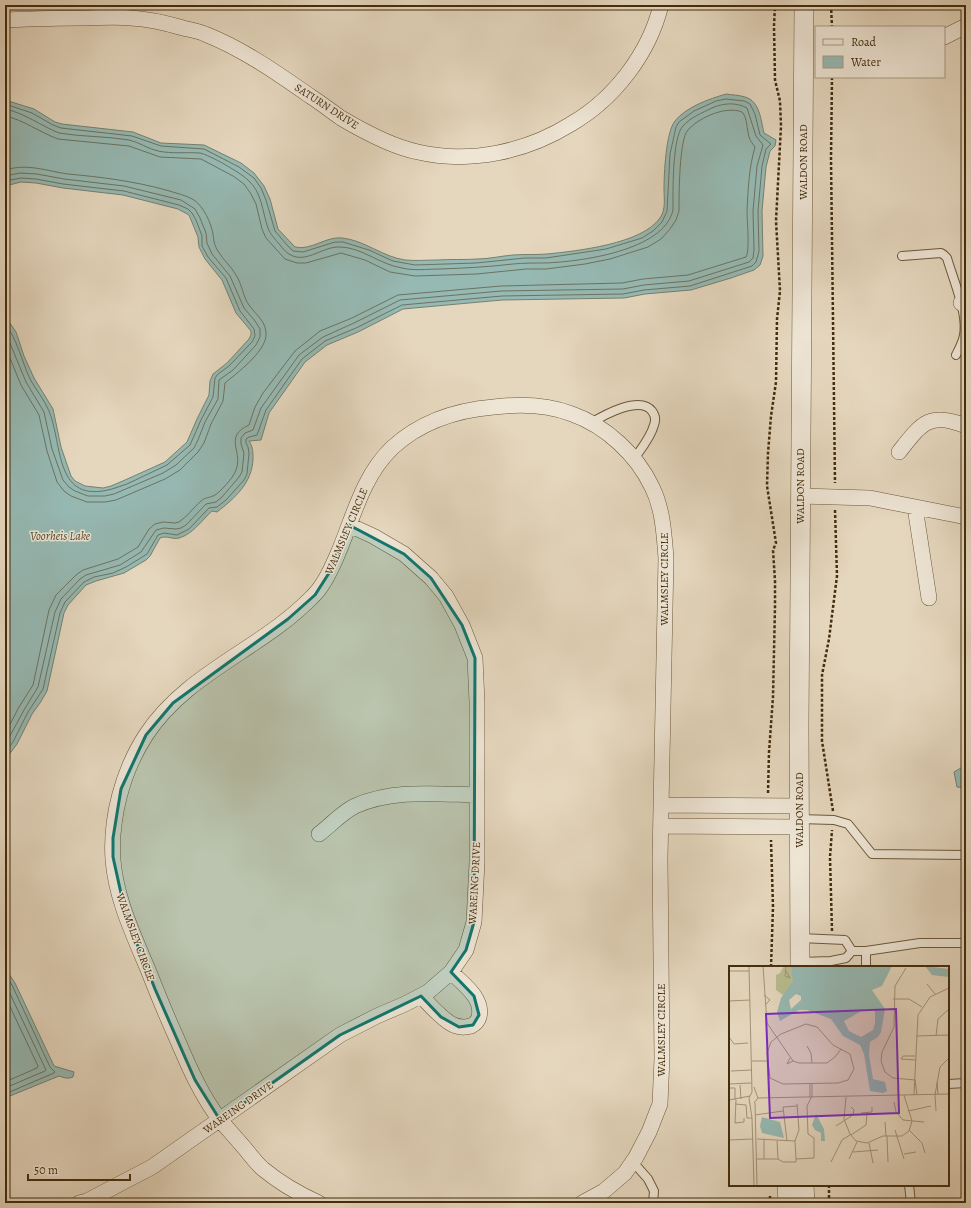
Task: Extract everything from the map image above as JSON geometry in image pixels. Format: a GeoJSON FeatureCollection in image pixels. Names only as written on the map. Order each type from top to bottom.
{"type":"FeatureCollection","features":[{"type":"Feature","properties":{"kind":"street","name":"SATURN DRIVE"},"geometry":{"type":"LineString","coordinates":[[5,20],[131,18],[168,24],[204,33],[240,50],[310,96],[340,118],[393,144],[417,152],[446,156],[476,157],[523,147],[560,131],[581,119],[607,96],[627,74],[644,47],[658,17],[660,5]]}},
{"type":"Feature","properties":{"kind":"street","name":"WALDON ROAD"},"geometry":{"type":"LineString","coordinates":[[800,964],[800,496],[804,5]]}},
{"type":"Feature","properties":{"kind":"street"},"geometry":{"type":"LineString","coordinates":[[945,36],[966,26]]}},
{"type":"Feature","properties":{"kind":"street","name":"WALMSLEY CIRCLE"},"geometry":{"type":"LineString","coordinates":[[319,1203],[298,1193],[262,1168],[220,1120],[195,1080],[155,989],[126,916],[115,877],[113,838],[121,789],[135,754],[158,718],[202,678],[288,619],[315,595],[329,572],[364,485],[373,471],[391,450],[405,437],[425,425],[476,408],[508,405],[548,408],[573,414],[598,427],[622,445],[642,469],[654,490],[664,526],[666,558],[661,805],[660,1104],[649,1132],[633,1162],[625,1173],[604,1191],[602,1199],[582,1203]]}},
{"type":"Feature","properties":{"kind":"street"},"geometry":{"type":"LineString","coordinates":[[899,452],[918,428],[927,422],[938,419],[955,422],[966,426]]}},
{"type":"Feature","properties":{"kind":"street"},"geometry":{"type":"LineString","coordinates":[[800,496],[870,498],[966,516]]}},
{"type":"Feature","properties":{"kind":"street"},"geometry":{"type":"LineString","coordinates":[[915,507],[929,598]]}},
{"type":"Feature","properties":{"kind":"street","name":"WAREING DRIVE"},"geometry":{"type":"LineString","coordinates":[[79,1203],[87,1201],[152,1167],[340,1035],[376,1016],[405,1004],[428,992],[451,972],[466,950],[474,922],[477,862],[477,702],[475,658],[462,625],[446,596],[431,578],[404,554],[373,536],[349,525]]}},
{"type":"Feature","properties":{"kind":"street"},"geometry":{"type":"LineString","coordinates":[[319,834],[341,815],[355,806],[379,799],[412,794],[477,795]]}},
{"type":"Feature","properties":{"kind":"street"},"geometry":{"type":"LineString","coordinates":[[661,805],[769,806],[799,817]]}},
{"type":"Feature","properties":{"kind":"street"},"geometry":{"type":"LineString","coordinates":[[661,826],[770,827],[799,817]]}},
{"type":"Feature","properties":{"kind":"street"},"geometry":{"type":"LineString","coordinates":[[421,996],[441,1017],[451,1024],[459,1027],[473,1025],[478,1020],[479,1004],[474,996],[451,972]]}},
{"type":"Feature","properties":{"kind":"street"},"geometry":{"type":"LineString","coordinates":[[787,1186],[788,1203]]}},
{"type":"Feature","properties":{"kind":"street"},"geometry":{"type":"LineString","coordinates":[[804,1186],[805,1203]]}},
{"type":"Feature","properties":{"kind":"lane"},"geometry":{"type":"LineString","coordinates":[[902,256],[941,253],[944,255],[964,302],[964,335],[956,355]]}},
{"type":"Feature","properties":{"kind":"lane"},"geometry":{"type":"LineString","coordinates":[[591,423],[601,416],[631,405],[638,404],[649,407],[655,416],[655,424],[634,459]]}},
{"type":"Feature","properties":{"kind":"lane"},"geometry":{"type":"LineString","coordinates":[[799,817],[834,820],[848,824],[872,854],[966,855]]}},
{"type":"Feature","properties":{"kind":"lane"},"geometry":{"type":"LineString","coordinates":[[800,938],[845,940],[852,951]]}},
{"type":"Feature","properties":{"kind":"lane"},"geometry":{"type":"LineString","coordinates":[[800,964],[846,958],[852,951],[920,943],[966,943]]}},
{"type":"Feature","properties":{"kind":"lane"},"geometry":{"type":"LineString","coordinates":[[866,950],[866,966]]}},
{"type":"Feature","properties":{"kind":"lane"},"geometry":{"type":"LineString","coordinates":[[949,1084],[966,1083]]}},
{"type":"Feature","properties":{"kind":"lane"},"geometry":{"type":"LineString","coordinates":[[633,1162],[648,1179],[654,1191],[653,1203]]}},
{"type":"Feature","properties":{"kind":"lane"},"geometry":{"type":"LineString","coordinates":[[909,1186],[911,1203]]}},
{"type":"Feature","properties":{"kind":"path"},"geometry":{"type":"LineString","coordinates":[[769,806],[769,752],[773,697],[775,606],[775,581],[772,550],[776,543],[768,486],[768,453],[776,382],[777,319],[780,291],[776,221],[781,126],[780,101],[775,80],[775,5]]}},
{"type":"Feature","properties":{"kind":"path"},"geometry":{"type":"LineString","coordinates":[[832,5],[832,26]]}},
{"type":"Feature","properties":{"kind":"path"},"geometry":{"type":"LineString","coordinates":[[832,78],[830,159],[837,576],[829,639],[822,675],[822,741],[834,820],[830,857],[832,939]]}},
{"type":"Feature","properties":{"kind":"path"},"geometry":{"type":"LineString","coordinates":[[770,827],[773,907],[771,966]]}},
{"type":"Feature","properties":{"kind":"path"},"geometry":{"type":"LineString","coordinates":[[829,1186],[829,1203]]}},
{"type":"Feature","properties":{"kind":"highlighted area"},"geometry":{"type":"Polygon","coordinates":[[[349,525],[404,554],[431,578],[462,625],[475,658],[474,922],[466,950],[451,972],[474,996],[479,1015],[473,1025],[459,1027],[441,1017],[421,996],[340,1035],[220,1120],[195,1080],[155,989],[126,916],[113,857],[113,838],[121,789],[146,735],[173,703],[288,619],[315,595],[329,573],[349,525]]]}},
{"type":"Feature","properties":{"kind":"water","name":"Voorheis Lake"},"geometry":{"type":"Polygon","coordinates":[[[726,94],[738,95],[750,99],[757,107],[761,117],[764,133],[776,140],[775,146],[770,151],[766,167],[762,211],[763,256],[760,265],[754,270],[691,290],[645,294],[624,298],[502,300],[403,309],[358,332],[327,345],[305,362],[269,413],[261,440],[249,441],[253,452],[252,468],[246,483],[236,495],[217,512],[212,511],[189,534],[177,538],[160,538],[150,556],[146,560],[124,573],[86,585],[68,605],[64,613],[47,691],[32,714],[17,744],[5,760],[5,316],[16,332],[24,356],[34,378],[53,409],[61,447],[71,476],[75,481],[85,486],[103,488],[111,486],[165,462],[187,442],[209,395],[210,381],[213,374],[227,363],[249,339],[251,331],[236,313],[222,280],[205,259],[199,247],[198,237],[189,215],[178,209],[123,195],[63,188],[36,183],[21,182],[5,186],[5,100],[34,109],[55,122],[62,124],[133,132],[161,143],[204,145],[241,163],[254,173],[264,186],[270,199],[278,229],[295,247],[307,247],[330,239],[342,238],[358,242],[389,256],[405,260],[417,260],[482,259],[513,255],[560,253],[608,245],[639,234],[651,227],[662,215],[664,204],[666,153],[669,134],[675,121],[691,108],[705,101],[726,94]]]}},
{"type":"Feature","properties":{"kind":"water"},"geometry":{"type":"Polygon","coordinates":[[[966,765],[966,788],[957,787],[954,772],[966,765]]]}},
{"type":"Feature","properties":{"kind":"water"},"geometry":{"type":"Polygon","coordinates":[[[5,968],[15,983],[54,1066],[74,1072],[73,1077],[66,1078],[59,1076],[5,1098],[5,968]]]}}]}
